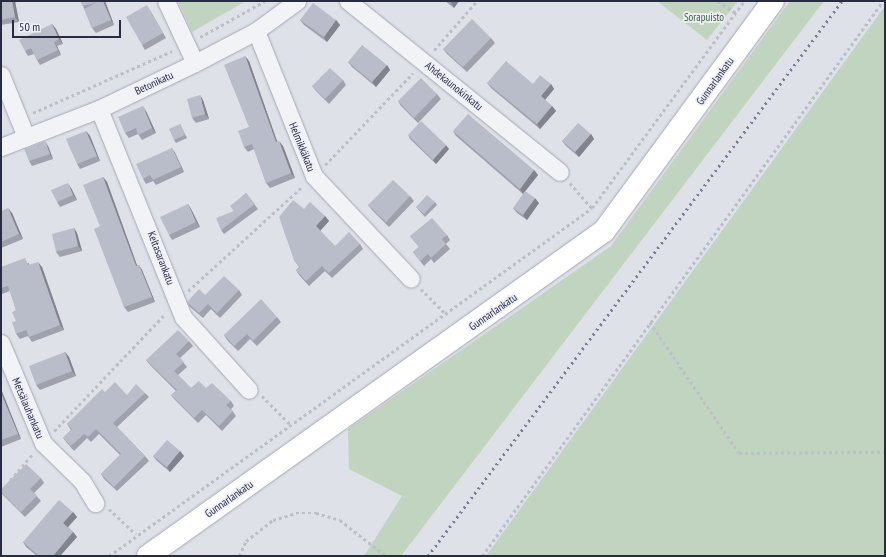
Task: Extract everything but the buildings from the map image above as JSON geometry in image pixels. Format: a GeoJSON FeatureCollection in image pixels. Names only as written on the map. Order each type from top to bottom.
{"type":"FeatureCollection","features":[{"type":"Feature","properties":{"kind":"street"},"geometry":{"type":"LineString","coordinates":[[166,1],[195,64]]}},
{"type":"Feature","properties":{"kind":"street","name":"Betonikatu"},"geometry":{"type":"LineString","coordinates":[[1,147],[99,109],[195,64],[256,31],[297,1]]}},
{"type":"Feature","properties":{"kind":"street","name":"Ahdekaunokinkatu"},"geometry":{"type":"LineString","coordinates":[[348,1],[560,172]]}},
{"type":"Feature","properties":{"kind":"street","name":"Gunnarlankatu"},"geometry":{"type":"LineString","coordinates":[[148,556],[604,231],[773,1]]}},
{"type":"Feature","properties":{"kind":"street","name":"Helmikkäkatu"},"geometry":{"type":"LineString","coordinates":[[256,31],[314,176],[411,279]]}},
{"type":"Feature","properties":{"kind":"street"},"geometry":{"type":"LineString","coordinates":[[1,75],[26,138]]}},
{"type":"Feature","properties":{"kind":"street","name":"Keltasarankatu"},"geometry":{"type":"LineString","coordinates":[[99,109],[183,316],[249,390]]}},
{"type":"Feature","properties":{"kind":"street","name":"Metsälauhankatu"},"geometry":{"type":"LineString","coordinates":[[1,343],[43,443],[82,481],[95,503]]}},
{"type":"Feature","properties":{"kind":"path"},"geometry":{"type":"LineString","coordinates":[[18,119],[186,44],[265,1]]}},
{"type":"Feature","properties":{"kind":"path"},"geometry":{"type":"LineString","coordinates":[[6,485],[43,443],[178,301],[314,176],[424,62],[477,1]]}},
{"type":"Feature","properties":{"kind":"path"},"geometry":{"type":"LineString","coordinates":[[718,1],[736,13]]}},
{"type":"Feature","properties":{"kind":"path"},"geometry":{"type":"LineString","coordinates":[[109,556],[136,534],[292,426],[447,315],[592,208],[744,1]]}},
{"type":"Feature","properties":{"kind":"path"},"geometry":{"type":"LineString","coordinates":[[482,556],[883,1]]}},
{"type":"Feature","properties":{"kind":"path"},"geometry":{"type":"LineString","coordinates":[[560,172],[592,208]]}},
{"type":"Feature","properties":{"kind":"path"},"geometry":{"type":"LineString","coordinates":[[411,279],[447,315]]}},
{"type":"Feature","properties":{"kind":"path"},"geometry":{"type":"LineString","coordinates":[[650,322],[739,453],[885,452]]}},
{"type":"Feature","properties":{"kind":"path"},"geometry":{"type":"LineString","coordinates":[[249,390],[263,396],[292,426]]}},
{"type":"Feature","properties":{"kind":"path"},"geometry":{"type":"LineString","coordinates":[[95,503],[112,511],[136,534]]}},
{"type":"Feature","properties":{"kind":"path"},"geometry":{"type":"LineString","coordinates":[[238,556],[246,541],[273,520],[296,513],[316,513],[340,520],[386,556]]}},
{"type":"Feature","properties":{"kind":"green space"},"geometry":{"type":"Polygon","coordinates":[[[178,1],[246,1],[192,32],[178,1]]]}},
{"type":"Feature","properties":{"kind":"green space","name":"Sorapuisto"},"geometry":{"type":"Polygon","coordinates":[[[657,1],[738,1],[707,40],[657,1]]]}},
{"type":"Feature","properties":{"kind":"green space"},"geometry":{"type":"Polygon","coordinates":[[[790,1],[824,1],[401,556],[364,556],[402,496],[349,469],[348,429],[611,246],[790,1]]]}},
{"type":"Feature","properties":{"kind":"green space"},"geometry":{"type":"Polygon","coordinates":[[[885,6],[885,556],[486,556],[885,6]]]}},
{"type":"Feature","properties":{"kind":"railway"},"geometry":{"type":"LineString","coordinates":[[428,556],[842,1]]}}]}
